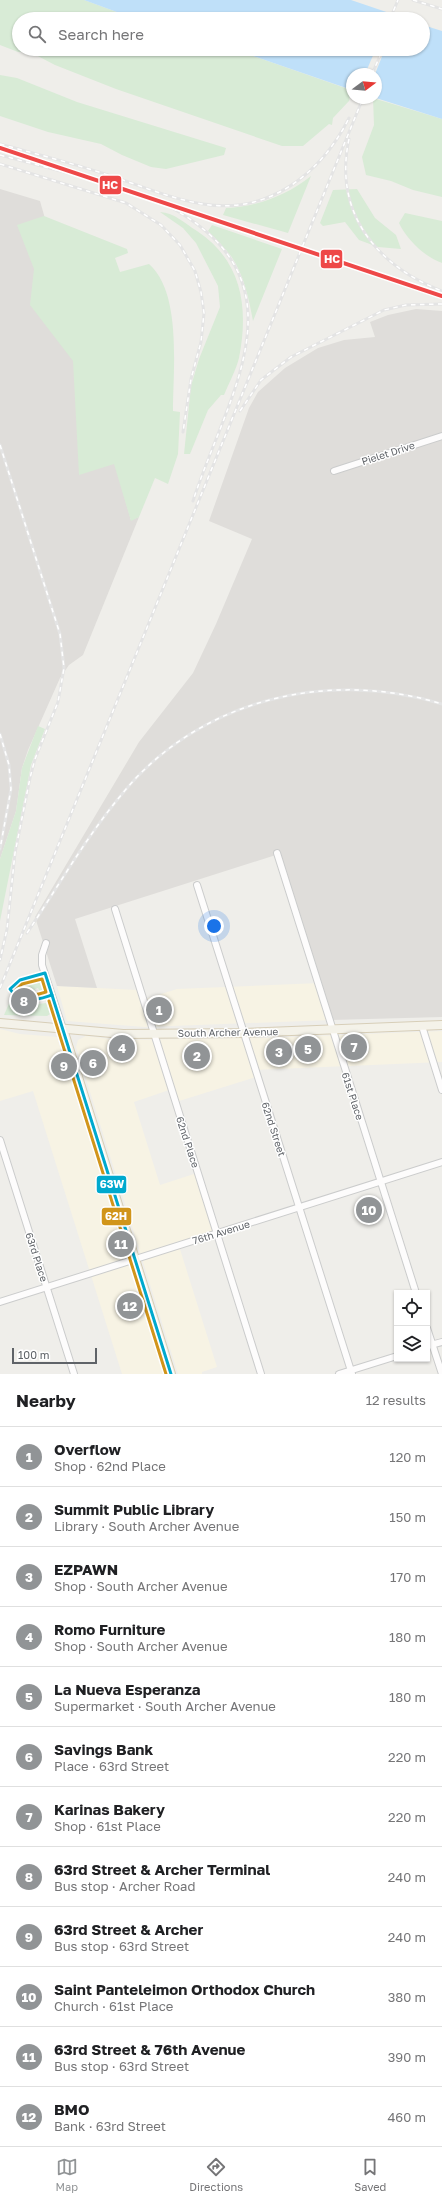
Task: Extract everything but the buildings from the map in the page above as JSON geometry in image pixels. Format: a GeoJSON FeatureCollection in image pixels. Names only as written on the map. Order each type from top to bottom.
{"type":"FeatureCollection","features":[{"type":"Feature","properties":{"kind":"main road","name":"South Archer Avenue"},"geometry":{"type":"LineString","coordinates":[[0,1023],[108,1033],[154,1034],[244,1033],[332,1028],[442,1025]]}},
{"type":"Feature","properties":{"kind":"main road"},"geometry":{"type":"LineString","coordinates":[[62,1029],[171,1374]]}},
{"type":"Feature","properties":{"kind":"street","name":"Pielet Drive"},"geometry":{"type":"LineString","coordinates":[[334,471],[442,436]]}},
{"type":"Feature","properties":{"kind":"street","name":"61st Place"},"geometry":{"type":"LineString","coordinates":[[277,853],[415,1290]]}},
{"type":"Feature","properties":{"kind":"street","name":"62nd Street"},"geometry":{"type":"LineString","coordinates":[[197,884],[351,1372]]}},
{"type":"Feature","properties":{"kind":"street","name":"62nd Place"},"geometry":{"type":"LineString","coordinates":[[115,909],[262,1374]]}},
{"type":"Feature","properties":{"kind":"street"},"geometry":{"type":"LineString","coordinates":[[46,943],[42,955],[45,973],[62,1029]]}},
{"type":"Feature","properties":{"kind":"street"},"geometry":{"type":"LineString","coordinates":[[422,1026],[442,1090]]}},
{"type":"Feature","properties":{"kind":"street","name":"63rd Place"},"geometry":{"type":"LineString","coordinates":[[0,1140],[74,1374]]}},
{"type":"Feature","properties":{"kind":"street","name":"76th Avenue"},"geometry":{"type":"LineString","coordinates":[[0,1302],[442,1162]]}},
{"type":"Feature","properties":{"kind":"street"},"geometry":{"type":"LineString","coordinates":[[442,1342],[430,1345],[442,1374]]}},
{"type":"Feature","properties":{"kind":"street"},"geometry":{"type":"LineString","coordinates":[[339,1374],[351,1372],[394,1357]]}},
{"type":"Feature","properties":{"kind":"shaded area"},"geometry":{"type":"Polygon","coordinates":[[[0,189],[40,201],[131,520],[139,517],[83,655],[69,665],[60,678],[28,750],[22,768],[16,811],[0,859],[0,189]]]}},
{"type":"Feature","properties":{"kind":"shaded area"},"geometry":{"type":"Polygon","coordinates":[[[416,309],[442,311],[442,1017],[331,1020],[279,854],[75,919],[97,988],[57,986],[35,917],[139,742],[193,673],[216,624],[252,539],[209,521],[249,408],[258,392],[285,368],[318,348],[344,340],[375,337],[370,322],[388,315],[416,309]]]}},
{"type":"Feature","properties":{"kind":"shaded area"},"geometry":{"type":"Polygon","coordinates":[[[320,983],[331,1020],[145,1027],[67,1021],[57,986],[138,990],[142,1000],[177,989],[320,983]]]}},
{"type":"Feature","properties":{"kind":"shaded area"},"geometry":{"type":"Polygon","coordinates":[[[0,1029],[20,1034],[57,1037],[165,1374],[122,1374],[33,1091],[0,1101],[0,1029]]]}},
{"type":"Feature","properties":{"kind":"shaded area"},"geometry":{"type":"Polygon","coordinates":[[[442,1031],[442,1062],[254,1070],[256,1077],[176,1102],[172,1089],[134,1102],[160,1185],[197,1173],[216,1234],[179,1246],[217,1367],[202,1372],[202,1374],[178,1374],[76,1047],[78,1040],[86,1036],[118,1040],[264,1038],[442,1031]]]}},
{"type":"Feature","properties":{"kind":"green space"},"geometry":{"type":"Polygon","coordinates":[[[0,0],[84,0],[117,12],[12,12],[12,50],[0,45],[0,0]]]}},
{"type":"Feature","properties":{"kind":"green space"},"geometry":{"type":"Polygon","coordinates":[[[38,56],[253,56],[346,88],[346,104],[333,118],[332,125],[329,124],[303,146],[282,146],[116,89],[55,65],[38,56]]]}},
{"type":"Feature","properties":{"kind":"green space"},"geometry":{"type":"Polygon","coordinates":[[[0,75],[17,78],[77,102],[226,148],[224,155],[166,169],[151,167],[122,155],[101,144],[48,132],[0,116],[0,75]]]}},
{"type":"Feature","properties":{"kind":"green space"},"geometry":{"type":"Polygon","coordinates":[[[382,101],[442,119],[442,197],[413,190],[391,181],[366,175],[362,157],[374,125],[373,104],[382,104],[382,101]]]}},
{"type":"Feature","properties":{"kind":"green space"},"geometry":{"type":"Polygon","coordinates":[[[311,176],[288,233],[223,215],[226,208],[249,205],[271,199],[292,189],[311,176]]]}},
{"type":"Feature","properties":{"kind":"green space"},"geometry":{"type":"Polygon","coordinates":[[[357,189],[375,218],[396,235],[401,249],[378,247],[359,240],[345,222],[323,226],[320,223],[333,190],[357,189]]]}},
{"type":"Feature","properties":{"kind":"green space"},"geometry":{"type":"Polygon","coordinates":[[[160,212],[170,214],[197,231],[212,243],[224,256],[233,271],[239,287],[242,303],[242,339],[238,363],[224,395],[221,395],[208,410],[190,454],[184,454],[191,386],[199,359],[220,307],[218,286],[196,243],[183,228],[160,212]]]}},
{"type":"Feature","properties":{"kind":"green space"},"geometry":{"type":"Polygon","coordinates":[[[405,213],[442,221],[442,263],[429,257],[407,236],[399,223],[405,213]]]}},
{"type":"Feature","properties":{"kind":"green space"},"geometry":{"type":"Polygon","coordinates":[[[44,216],[127,249],[128,253],[115,258],[120,272],[149,264],[160,277],[167,293],[173,333],[173,411],[180,412],[178,454],[168,484],[155,478],[139,517],[131,521],[114,464],[79,475],[73,361],[30,305],[34,269],[17,225],[44,216]]]}},
{"type":"Feature","properties":{"kind":"green space"},"geometry":{"type":"Polygon","coordinates":[[[212,225],[282,249],[253,321],[243,279],[231,256],[208,231],[212,225]]]}},
{"type":"Feature","properties":{"kind":"green space"},"geometry":{"type":"Polygon","coordinates":[[[38,726],[45,729],[31,765],[0,921],[0,859],[16,811],[22,768],[38,726]]]}},
{"type":"Feature","properties":{"kind":"green space"},"geometry":{"type":"Polygon","coordinates":[[[39,981],[43,992],[40,992],[38,988],[35,989],[36,994],[24,996],[20,994],[17,988],[39,981]]]}},
{"type":"Feature","properties":{"kind":"green space"},"geometry":{"type":"Polygon","coordinates":[[[11,999],[22,1006],[46,1003],[50,1014],[47,1016],[4,1015],[11,999]]]}},
{"type":"Feature","properties":{"kind":"water"},"geometry":{"type":"Polygon","coordinates":[[[84,0],[351,0],[386,12],[117,12],[84,0]]]}},
{"type":"Feature","properties":{"kind":"water"},"geometry":{"type":"Polygon","coordinates":[[[430,27],[442,31],[442,119],[382,100],[382,68],[346,68],[346,88],[253,56],[430,56],[430,27]]]}},
{"type":"Feature","properties":{"kind":"pier"},"geometry":{"type":"Polygon","coordinates":[[[373,56],[382,56],[377,68],[368,68],[373,56]]]}},
{"type":"Feature","properties":{"kind":"railway"},"geometry":{"type":"LineString","coordinates":[[393,12],[398,0]]}},
{"type":"Feature","properties":{"kind":"railway"},"geometry":{"type":"LineString","coordinates":[[413,0],[442,9]]}},
{"type":"Feature","properties":{"kind":"railway"},"geometry":{"type":"LineString","coordinates":[[375,68],[380,56]]}},
{"type":"Feature","properties":{"kind":"railway"},"geometry":{"type":"LineString","coordinates":[[0,988],[361,104]]}},
{"type":"Feature","properties":{"kind":"railway"},"geometry":{"type":"LineString","coordinates":[[0,144],[81,166],[179,199],[203,204],[227,206],[249,203],[270,196],[290,186],[308,173],[324,157],[349,118]]}},
{"type":"Feature","properties":{"kind":"railway"},"geometry":{"type":"LineString","coordinates":[[349,139],[346,166],[348,190],[354,213],[365,233],[380,251],[398,267],[419,280],[442,291]]}},
{"type":"Feature","properties":{"kind":"railway"},"geometry":{"type":"LineString","coordinates":[[0,155],[102,182]]}},
{"type":"Feature","properties":{"kind":"railway"},"geometry":{"type":"LineString","coordinates":[[0,164],[126,203],[161,225],[180,245],[195,271],[201,292],[204,313],[201,342],[191,379],[183,432]]}},
{"type":"Feature","properties":{"kind":"railway"},"geometry":{"type":"LineString","coordinates":[[113,186],[165,204],[213,238],[237,271],[247,306],[246,343],[237,382],[193,501]]}},
{"type":"Feature","properties":{"kind":"railway"},"geometry":{"type":"LineString","coordinates":[[240,411],[261,380],[291,357],[384,310],[406,305],[442,304]]}},
{"type":"Feature","properties":{"kind":"railway"},"geometry":{"type":"LineString","coordinates":[[0,445],[60,634],[64,668],[58,702],[35,759],[30,778],[15,853],[7,929],[0,960]]}},
{"type":"Feature","properties":{"kind":"railway"},"geometry":{"type":"LineString","coordinates":[[27,933],[96,827],[122,794],[153,761],[189,735],[227,715],[268,700],[311,692],[355,690],[399,694],[442,704]]}},
{"type":"Feature","properties":{"kind":"railway"},"geometry":{"type":"LineString","coordinates":[[0,734],[9,765],[11,789],[0,849]]}},
{"type":"Feature","properties":{"kind":"transit line","name":"HC"},"geometry":{"type":"LineString","coordinates":[[0,148],[442,296]]}},
{"type":"Feature","properties":{"kind":"transit line","name":"63W"},"geometry":{"type":"LineString","coordinates":[[45,973],[52,995],[35,1000],[24,1000],[19,998],[10,989],[20,980],[45,973]]}},
{"type":"Feature","properties":{"kind":"transit line","name":"62H"},"geometry":{"type":"LineString","coordinates":[[42,979],[46,992],[34,995],[23,995],[16,990],[22,984],[42,979]]}},
{"type":"Feature","properties":{"kind":"transit line","name":"63W"},"geometry":{"type":"LineString","coordinates":[[52,995],[171,1374]]}},
{"type":"Feature","properties":{"kind":"transit line","name":"62H"},"geometry":{"type":"LineString","coordinates":[[49,1001],[166,1374]]}},
{"type":"Feature","properties":{"kind":"place","name":"63rd Street & Archer Terminal"},"geometry":{"type":"Point","coordinates":[24,1001]}},
{"type":"Feature","properties":{"kind":"place","name":"Overflow"},"geometry":{"type":"Point","coordinates":[159,1010]}},
{"type":"Feature","properties":{"kind":"place","name":"Karinas Bakery"},"geometry":{"type":"Point","coordinates":[354,1047]}},
{"type":"Feature","properties":{"kind":"place","name":"Romo Furniture"},"geometry":{"type":"Point","coordinates":[122,1048]}},
{"type":"Feature","properties":{"kind":"place","name":"La Nueva Esperanza"},"geometry":{"type":"Point","coordinates":[308,1049]}},
{"type":"Feature","properties":{"kind":"place","name":"EZPAWN"},"geometry":{"type":"Point","coordinates":[279,1052]}},
{"type":"Feature","properties":{"kind":"place","name":"Summit Public Library"},"geometry":{"type":"Point","coordinates":[197,1056]}},
{"type":"Feature","properties":{"kind":"place","name":"Savings Bank"},"geometry":{"type":"Point","coordinates":[93,1063]}},
{"type":"Feature","properties":{"kind":"place","name":"63rd Street & Archer"},"geometry":{"type":"Point","coordinates":[64,1066]}},
{"type":"Feature","properties":{"kind":"place","name":"Saint Panteleimon Orthodox Church"},"geometry":{"type":"Point","coordinates":[369,1210]}},
{"type":"Feature","properties":{"kind":"place","name":"63rd Street & 76th Avenue"},"geometry":{"type":"Point","coordinates":[121,1244]}},
{"type":"Feature","properties":{"kind":"place","name":"BMO"},"geometry":{"type":"Point","coordinates":[130,1306]}}]}
